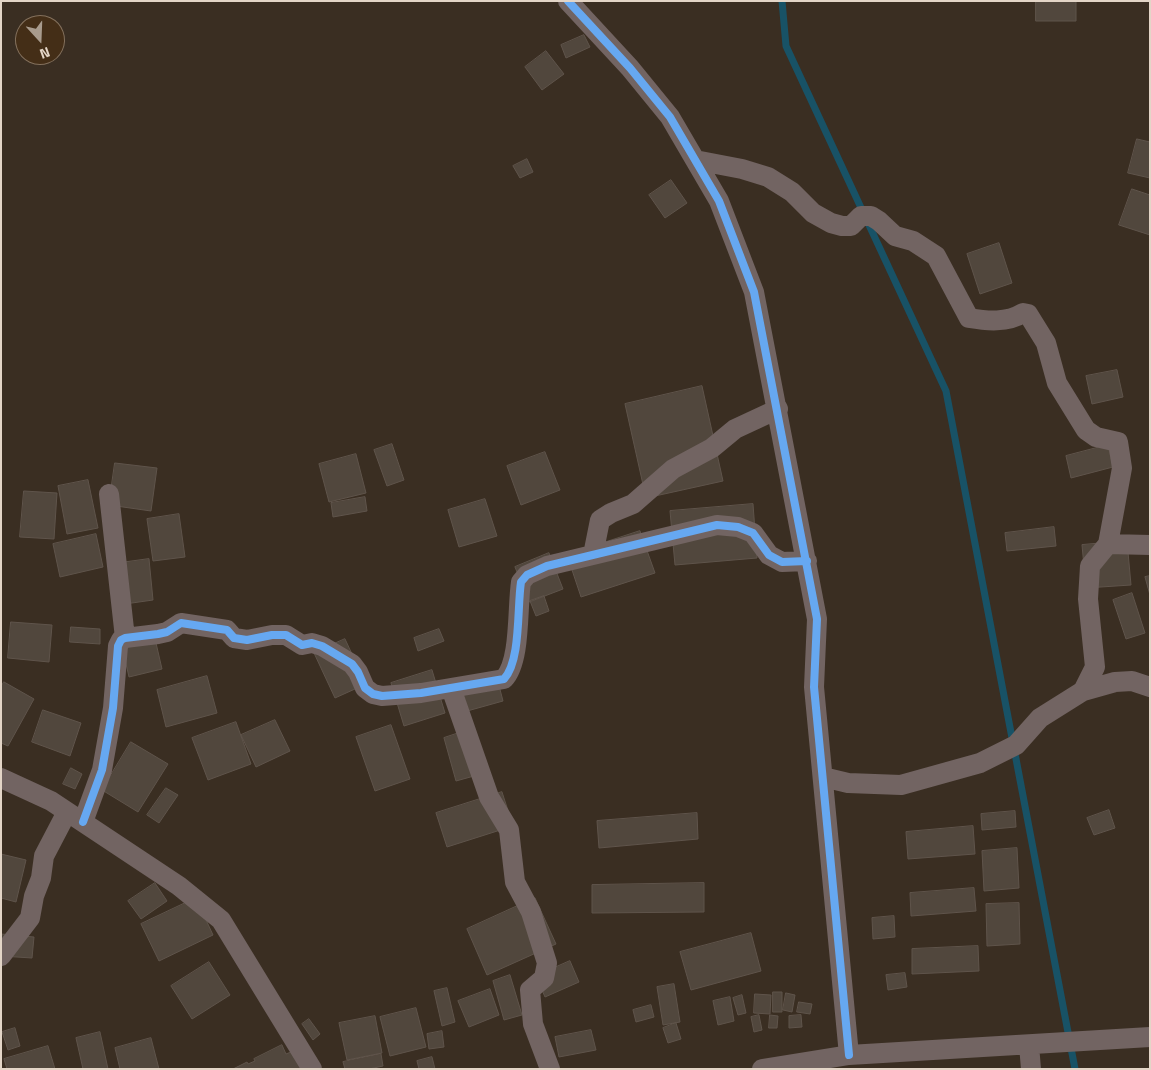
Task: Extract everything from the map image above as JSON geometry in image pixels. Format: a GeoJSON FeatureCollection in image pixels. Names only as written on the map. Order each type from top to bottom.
{"type":"FeatureCollection","features":[{"type":"Feature","properties":{"kind":"street"},"geometry":{"type":"LineString","coordinates":[[568,1],[630,68],[670,117],[719,201],[754,292],[817,619],[814,687],[849,1055]]}},
{"type":"Feature","properties":{"kind":"street"},"geometry":{"type":"LineString","coordinates":[[695,160],[742,169],[768,177],[792,192],[814,213],[831,223],[851,226],[861,216],[871,216],[895,236],[913,241],[936,256],[969,318],[985,321],[1013,319],[1023,313],[1028,314],[1046,343],[1058,383],[1086,430],[1096,438],[1118,442],[1122,468],[1108,544],[1090,566],[1088,599],[1095,667],[1082,691]]}},
{"type":"Feature","properties":{"kind":"street"},"geometry":{"type":"LineString","coordinates":[[593,555],[600,520],[633,504],[673,469],[712,448],[735,429],[778,409]]}},
{"type":"Feature","properties":{"kind":"street"},"geometry":{"type":"LineString","coordinates":[[109,494],[125,638]]}},
{"type":"Feature","properties":{"kind":"street"},"geometry":{"type":"LineString","coordinates":[[1,956],[30,918],[34,896],[41,878],[44,856],[75,817],[102,770],[113,708],[118,646],[121,640],[125,638],[167,632],[181,623],[227,630],[234,638],[246,640],[272,635],[286,635],[302,645],[312,643],[322,646],[352,664],[365,688],[373,694],[382,696],[421,693],[504,679],[510,673],[515,656],[521,582],[527,575],[547,566],[716,525],[738,527],[753,534],[769,555],[782,562],[806,561]]}},
{"type":"Feature","properties":{"kind":"street"},"geometry":{"type":"LineString","coordinates":[[1108,544],[1150,545]]}},
{"type":"Feature","properties":{"kind":"street"},"geometry":{"type":"LineString","coordinates":[[823,777],[848,783],[901,785],[980,763],[1016,745],[1040,718],[1082,691],[1115,682],[1132,681],[1150,687]]}},
{"type":"Feature","properties":{"kind":"street"},"geometry":{"type":"LineString","coordinates":[[451,688],[489,797],[509,830],[515,882],[531,912],[547,963],[544,978],[530,990],[533,1024],[550,1069]]}},
{"type":"Feature","properties":{"kind":"street"},"geometry":{"type":"LineString","coordinates":[[1,778],[51,801],[179,886],[221,920],[312,1069]]}},
{"type":"Feature","properties":{"kind":"street"},"geometry":{"type":"LineString","coordinates":[[762,1069],[849,1055],[1150,1038]]}},
{"type":"Feature","properties":{"kind":"street"},"geometry":{"type":"LineString","coordinates":[[1029,1045],[1031,1069]]}},
{"type":"Feature","properties":{"kind":"building"},"geometry":{"type":"Polygon","coordinates":[[[1036,1],[1076,1],[1076,21],[1036,21],[1036,1]]]}},
{"type":"Feature","properties":{"kind":"building"},"geometry":{"type":"Polygon","coordinates":[[[584,35],[590,47],[566,58],[561,45],[584,35]]]}},
{"type":"Feature","properties":{"kind":"building"},"geometry":{"type":"Polygon","coordinates":[[[546,51],[564,74],[542,90],[525,67],[546,51]]]}},
{"type":"Feature","properties":{"kind":"building"},"geometry":{"type":"Polygon","coordinates":[[[1137,139],[1150,142],[1150,178],[1128,173],[1137,139]]]}},
{"type":"Feature","properties":{"kind":"building"},"geometry":{"type":"Polygon","coordinates":[[[527,159],[533,172],[520,178],[513,166],[527,159]]]}},
{"type":"Feature","properties":{"kind":"building"},"geometry":{"type":"Polygon","coordinates":[[[671,180],[687,203],[665,218],[649,195],[671,180]]]}},
{"type":"Feature","properties":{"kind":"building"},"geometry":{"type":"Polygon","coordinates":[[[1132,189],[1150,195],[1150,235],[1119,225],[1132,189]]]}},
{"type":"Feature","properties":{"kind":"building"},"geometry":{"type":"Polygon","coordinates":[[[999,243],[1012,283],[980,294],[967,254],[999,243]]]}},
{"type":"Feature","properties":{"kind":"building"},"geometry":{"type":"Polygon","coordinates":[[[1117,370],[1123,397],[1092,404],[1086,376],[1117,370]]]}},
{"type":"Feature","properties":{"kind":"building"},"geometry":{"type":"Polygon","coordinates":[[[702,386],[723,481],[646,498],[625,404],[702,386]]]}},
{"type":"Feature","properties":{"kind":"building"},"geometry":{"type":"Polygon","coordinates":[[[392,444],[404,480],[387,486],[374,450],[392,444]]]}},
{"type":"Feature","properties":{"kind":"building"},"geometry":{"type":"Polygon","coordinates":[[[1108,445],[1113,467],[1071,478],[1066,456],[1108,445]]]}},
{"type":"Feature","properties":{"kind":"building"},"geometry":{"type":"Polygon","coordinates":[[[545,452],[560,490],[521,505],[507,466],[545,452]]]}},
{"type":"Feature","properties":{"kind":"building"},"geometry":{"type":"Polygon","coordinates":[[[356,454],[366,493],[329,502],[319,464],[356,454]]]}},
{"type":"Feature","properties":{"kind":"building"},"geometry":{"type":"Polygon","coordinates":[[[115,463],[157,468],[151,511],[109,505],[115,463]]]}},
{"type":"Feature","properties":{"kind":"building"},"geometry":{"type":"Polygon","coordinates":[[[88,480],[98,528],[67,534],[58,486],[88,480]]]}},
{"type":"Feature","properties":{"kind":"building"},"geometry":{"type":"Polygon","coordinates":[[[24,491],[57,493],[54,539],[20,537],[24,491]]]}},
{"type":"Feature","properties":{"kind":"building"},"geometry":{"type":"Polygon","coordinates":[[[365,497],[367,511],[333,517],[331,503],[365,497]]]}},
{"type":"Feature","properties":{"kind":"building"},"geometry":{"type":"Polygon","coordinates":[[[485,499],[497,536],[459,547],[448,510],[485,499]]]}},
{"type":"Feature","properties":{"kind":"building"},"geometry":{"type":"Polygon","coordinates":[[[753,504],[757,558],[675,565],[670,511],[753,504]]]}},
{"type":"Feature","properties":{"kind":"building"},"geometry":{"type":"Polygon","coordinates":[[[179,514],[185,557],[153,561],[147,519],[179,514]]]}},
{"type":"Feature","properties":{"kind":"building"},"geometry":{"type":"Polygon","coordinates":[[[1054,527],[1056,546],[1007,551],[1005,533],[1054,527]]]}},
{"type":"Feature","properties":{"kind":"building"},"geometry":{"type":"Polygon","coordinates":[[[640,531],[655,573],[581,597],[567,555],[640,531]]]}},
{"type":"Feature","properties":{"kind":"building"},"geometry":{"type":"Polygon","coordinates":[[[96,534],[103,567],[60,577],[53,544],[96,534]]]}},
{"type":"Feature","properties":{"kind":"building"},"geometry":{"type":"Polygon","coordinates":[[[1127,541],[1131,585],[1086,588],[1082,545],[1127,541]]]}},
{"type":"Feature","properties":{"kind":"building"},"geometry":{"type":"Polygon","coordinates":[[[549,553],[563,589],[529,602],[515,567],[549,553]]]}},
{"type":"Feature","properties":{"kind":"building"},"geometry":{"type":"Polygon","coordinates":[[[149,559],[153,600],[125,604],[120,563],[149,559]]]}},
{"type":"Feature","properties":{"kind":"building"},"geometry":{"type":"Polygon","coordinates":[[[1150,576],[1150,595],[1145,577],[1150,576]]]}},
{"type":"Feature","properties":{"kind":"building"},"geometry":{"type":"Polygon","coordinates":[[[1132,593],[1145,633],[1126,639],[1113,600],[1132,593]]]}},
{"type":"Feature","properties":{"kind":"building"},"geometry":{"type":"Polygon","coordinates":[[[544,596],[549,611],[536,616],[530,601],[544,596]]]}},
{"type":"Feature","properties":{"kind":"building"},"geometry":{"type":"Polygon","coordinates":[[[11,622],[52,625],[49,662],[8,658],[11,622]]]}},
{"type":"Feature","properties":{"kind":"building"},"geometry":{"type":"Polygon","coordinates":[[[71,627],[100,629],[100,644],[70,642],[71,627]]]}},
{"type":"Feature","properties":{"kind":"building"},"geometry":{"type":"Polygon","coordinates":[[[439,629],[444,641],[418,651],[414,638],[439,629]]]}},
{"type":"Feature","properties":{"kind":"building"},"geometry":{"type":"Polygon","coordinates":[[[153,630],[162,669],[129,677],[120,637],[153,630]]]}},
{"type":"Feature","properties":{"kind":"building"},"geometry":{"type":"Polygon","coordinates":[[[345,639],[366,684],[335,698],[314,653],[345,639]]]}},
{"type":"Feature","properties":{"kind":"building"},"geometry":{"type":"Polygon","coordinates":[[[432,670],[445,713],[404,726],[391,683],[432,670]]]}},
{"type":"Feature","properties":{"kind":"building"},"geometry":{"type":"Polygon","coordinates":[[[496,674],[503,701],[460,713],[452,686],[496,674]]]}},
{"type":"Feature","properties":{"kind":"building"},"geometry":{"type":"Polygon","coordinates":[[[207,676],[217,713],[166,727],[157,690],[207,676]]]}},
{"type":"Feature","properties":{"kind":"building"},"geometry":{"type":"Polygon","coordinates":[[[4,682],[34,699],[8,746],[1,743],[1,687],[4,682]]]}},
{"type":"Feature","properties":{"kind":"building"},"geometry":{"type":"Polygon","coordinates":[[[43,710],[81,723],[70,756],[32,742],[43,710]]]}},
{"type":"Feature","properties":{"kind":"building"},"geometry":{"type":"Polygon","coordinates":[[[275,720],[290,751],[256,767],[241,735],[275,720]]]}},
{"type":"Feature","properties":{"kind":"building"},"geometry":{"type":"Polygon","coordinates":[[[236,722],[251,764],[208,780],[192,738],[236,722]]]}},
{"type":"Feature","properties":{"kind":"building"},"geometry":{"type":"Polygon","coordinates":[[[391,725],[410,779],[375,791],[356,737],[391,725]]]}},
{"type":"Feature","properties":{"kind":"building"},"geometry":{"type":"Polygon","coordinates":[[[462,732],[474,776],[456,781],[444,738],[462,732]]]}},
{"type":"Feature","properties":{"kind":"building"},"geometry":{"type":"Polygon","coordinates":[[[131,742],[168,764],[138,812],[102,790],[131,742]]]}},
{"type":"Feature","properties":{"kind":"building"},"geometry":{"type":"Polygon","coordinates":[[[71,768],[82,774],[75,789],[63,784],[71,768]]]}},
{"type":"Feature","properties":{"kind":"building"},"geometry":{"type":"Polygon","coordinates":[[[166,788],[178,795],[159,823],[147,815],[166,788]]]}},
{"type":"Feature","properties":{"kind":"building"},"geometry":{"type":"Polygon","coordinates":[[[502,792],[513,826],[447,847],[436,813],[502,792]]]}},
{"type":"Feature","properties":{"kind":"building"},"geometry":{"type":"Polygon","coordinates":[[[1109,810],[1115,828],[1094,835],[1087,818],[1109,810]]]}},
{"type":"Feature","properties":{"kind":"building"},"geometry":{"type":"Polygon","coordinates":[[[1015,811],[1016,827],[982,830],[981,814],[1015,811]]]}},
{"type":"Feature","properties":{"kind":"building"},"geometry":{"type":"Polygon","coordinates":[[[697,813],[698,839],[599,848],[597,821],[697,813]]]}},
{"type":"Feature","properties":{"kind":"building"},"geometry":{"type":"Polygon","coordinates":[[[973,826],[975,854],[908,859],[906,832],[973,826]]]}},
{"type":"Feature","properties":{"kind":"building"},"geometry":{"type":"Polygon","coordinates":[[[1017,848],[1019,888],[984,891],[982,851],[1017,848]]]}},
{"type":"Feature","properties":{"kind":"building"},"geometry":{"type":"Polygon","coordinates":[[[1,854],[26,860],[16,902],[1,898],[1,854]]]}},
{"type":"Feature","properties":{"kind":"building"},"geometry":{"type":"Polygon","coordinates":[[[155,883],[167,901],[141,919],[128,901],[155,883]]]}},
{"type":"Feature","properties":{"kind":"building"},"geometry":{"type":"Polygon","coordinates":[[[704,883],[704,912],[592,913],[592,885],[704,883]]]}},
{"type":"Feature","properties":{"kind":"building"},"geometry":{"type":"Polygon","coordinates":[[[974,888],[976,911],[911,916],[910,893],[974,888]]]}},
{"type":"Feature","properties":{"kind":"building"},"geometry":{"type":"Polygon","coordinates":[[[196,898],[213,935],[159,961],[141,924],[196,898]]]}},
{"type":"Feature","properties":{"kind":"building"},"geometry":{"type":"Polygon","coordinates":[[[535,898],[556,944],[487,975],[467,929],[535,898]]]}},
{"type":"Feature","properties":{"kind":"building"},"geometry":{"type":"Polygon","coordinates":[[[1019,903],[1020,944],[987,946],[986,904],[1019,903]]]}},
{"type":"Feature","properties":{"kind":"building"},"geometry":{"type":"Polygon","coordinates":[[[894,916],[895,937],[873,939],[872,918],[894,916]]]}},
{"type":"Feature","properties":{"kind":"building"},"geometry":{"type":"Polygon","coordinates":[[[751,933],[761,971],[691,990],[680,952],[751,933]]]}},
{"type":"Feature","properties":{"kind":"building"},"geometry":{"type":"Polygon","coordinates":[[[1,934],[34,937],[32,958],[1,956],[1,934]]]}},
{"type":"Feature","properties":{"kind":"building"},"geometry":{"type":"Polygon","coordinates":[[[978,946],[979,971],[912,974],[912,949],[978,946]]]}},
{"type":"Feature","properties":{"kind":"building"},"geometry":{"type":"Polygon","coordinates":[[[570,961],[579,982],[545,997],[536,976],[570,961]]]}},
{"type":"Feature","properties":{"kind":"building"},"geometry":{"type":"Polygon","coordinates":[[[209,962],[230,995],[192,1019],[171,986],[209,962]]]}},
{"type":"Feature","properties":{"kind":"building"},"geometry":{"type":"Polygon","coordinates":[[[905,973],[907,987],[888,990],[886,975],[905,973]]]}},
{"type":"Feature","properties":{"kind":"building"},"geometry":{"type":"Polygon","coordinates":[[[510,975],[522,1015],[504,1020],[493,981],[510,975]]]}},
{"type":"Feature","properties":{"kind":"building"},"geometry":{"type":"Polygon","coordinates":[[[674,984],[680,1022],[663,1025],[657,987],[674,984]]]}},
{"type":"Feature","properties":{"kind":"building"},"geometry":{"type":"Polygon","coordinates":[[[447,988],[455,1022],[442,1026],[434,991],[447,988]]]}},
{"type":"Feature","properties":{"kind":"building"},"geometry":{"type":"Polygon","coordinates":[[[490,989],[499,1015],[469,1027],[458,1001],[490,989]]]}},
{"type":"Feature","properties":{"kind":"building"},"geometry":{"type":"Polygon","coordinates":[[[773,992],[782,992],[782,1012],[773,1012],[773,992]]]}},
{"type":"Feature","properties":{"kind":"building"},"geometry":{"type":"Polygon","coordinates":[[[786,993],[795,995],[792,1012],[783,1010],[786,993]]]}},
{"type":"Feature","properties":{"kind":"building"},"geometry":{"type":"Polygon","coordinates":[[[755,994],[771,995],[770,1014],[754,1013],[755,994]]]}},
{"type":"Feature","properties":{"kind":"building"},"geometry":{"type":"Polygon","coordinates":[[[742,995],[746,1013],[738,1015],[733,998],[742,995]]]}},
{"type":"Feature","properties":{"kind":"building"},"geometry":{"type":"Polygon","coordinates":[[[730,997],[734,1021],[718,1025],[713,1001],[730,997]]]}},
{"type":"Feature","properties":{"kind":"building"},"geometry":{"type":"Polygon","coordinates":[[[799,1002],[812,1004],[810,1014],[797,1012],[799,1002]]]}},
{"type":"Feature","properties":{"kind":"building"},"geometry":{"type":"Polygon","coordinates":[[[651,1005],[654,1017],[636,1022],[633,1010],[651,1005]]]}},
{"type":"Feature","properties":{"kind":"building"},"geometry":{"type":"Polygon","coordinates":[[[416,1008],[426,1047],[390,1056],[380,1017],[416,1008]]]}},
{"type":"Feature","properties":{"kind":"building"},"geometry":{"type":"Polygon","coordinates":[[[759,1015],[762,1030],[754,1032],[751,1017],[759,1015]]]}},
{"type":"Feature","properties":{"kind":"building"},"geometry":{"type":"Polygon","coordinates":[[[770,1015],[778,1016],[777,1028],[769,1028],[770,1015]]]}},
{"type":"Feature","properties":{"kind":"building"},"geometry":{"type":"Polygon","coordinates":[[[801,1015],[802,1027],[789,1028],[789,1016],[801,1015]]]}},
{"type":"Feature","properties":{"kind":"building"},"geometry":{"type":"Polygon","coordinates":[[[375,1016],[382,1053],[347,1060],[339,1023],[375,1016]]]}},
{"type":"Feature","properties":{"kind":"building"},"geometry":{"type":"Polygon","coordinates":[[[309,1019],[320,1034],[313,1040],[302,1024],[309,1019]]]}},
{"type":"Feature","properties":{"kind":"building"},"geometry":{"type":"Polygon","coordinates":[[[676,1023],[681,1039],[668,1043],[663,1028],[676,1023]]]}},
{"type":"Feature","properties":{"kind":"building"},"geometry":{"type":"Polygon","coordinates":[[[15,1028],[20,1046],[8,1050],[2,1032],[15,1028]]]}},
{"type":"Feature","properties":{"kind":"building"},"geometry":{"type":"Polygon","coordinates":[[[591,1030],[596,1050],[559,1057],[555,1037],[591,1030]]]}},
{"type":"Feature","properties":{"kind":"building"},"geometry":{"type":"Polygon","coordinates":[[[442,1031],[444,1047],[429,1049],[427,1034],[442,1031]]]}},
{"type":"Feature","properties":{"kind":"building"},"geometry":{"type":"Polygon","coordinates":[[[100,1032],[108,1069],[83,1069],[76,1038],[100,1032]]]}},
{"type":"Feature","properties":{"kind":"building"},"geometry":{"type":"Polygon","coordinates":[[[151,1038],[159,1069],[120,1069],[115,1048],[151,1038]]]}},
{"type":"Feature","properties":{"kind":"building"},"geometry":{"type":"Polygon","coordinates":[[[282,1045],[286,1054],[296,1050],[305,1069],[233,1069],[247,1062],[248,1064],[255,1061],[254,1059],[282,1045]]]}},
{"type":"Feature","properties":{"kind":"building"},"geometry":{"type":"Polygon","coordinates":[[[48,1046],[55,1069],[7,1069],[4,1059],[48,1046]]]}},
{"type":"Feature","properties":{"kind":"building"},"geometry":{"type":"Polygon","coordinates":[[[381,1054],[383,1066],[369,1069],[345,1069],[343,1062],[381,1054]]]}},
{"type":"Feature","properties":{"kind":"building"},"geometry":{"type":"Polygon","coordinates":[[[432,1057],[435,1069],[419,1069],[417,1061],[432,1057]]]}},
{"type":"Feature","properties":{"kind":"waterway"},"geometry":{"type":"LineString","coordinates":[[782,1],[786,46],[946,391],[1075,1069]]}},
{"type":"Feature","properties":{"kind":"cycle path"},"geometry":{"type":"LineString","coordinates":[[568,1],[630,68],[670,117],[719,201],[754,292],[817,619],[814,687],[849,1055]]}},
{"type":"Feature","properties":{"kind":"cycle path"},"geometry":{"type":"LineString","coordinates":[[83,822],[102,770],[113,708],[118,646],[121,640],[125,638],[167,632],[181,623],[227,630],[234,638],[247,640],[272,635],[286,635],[302,645],[312,643],[322,646],[352,664],[365,688],[373,694],[382,696],[421,693],[504,679],[509,671],[516,647],[521,582],[527,575],[547,566],[717,525],[738,527],[753,533],[769,555],[782,562],[807,561]]}}]}
